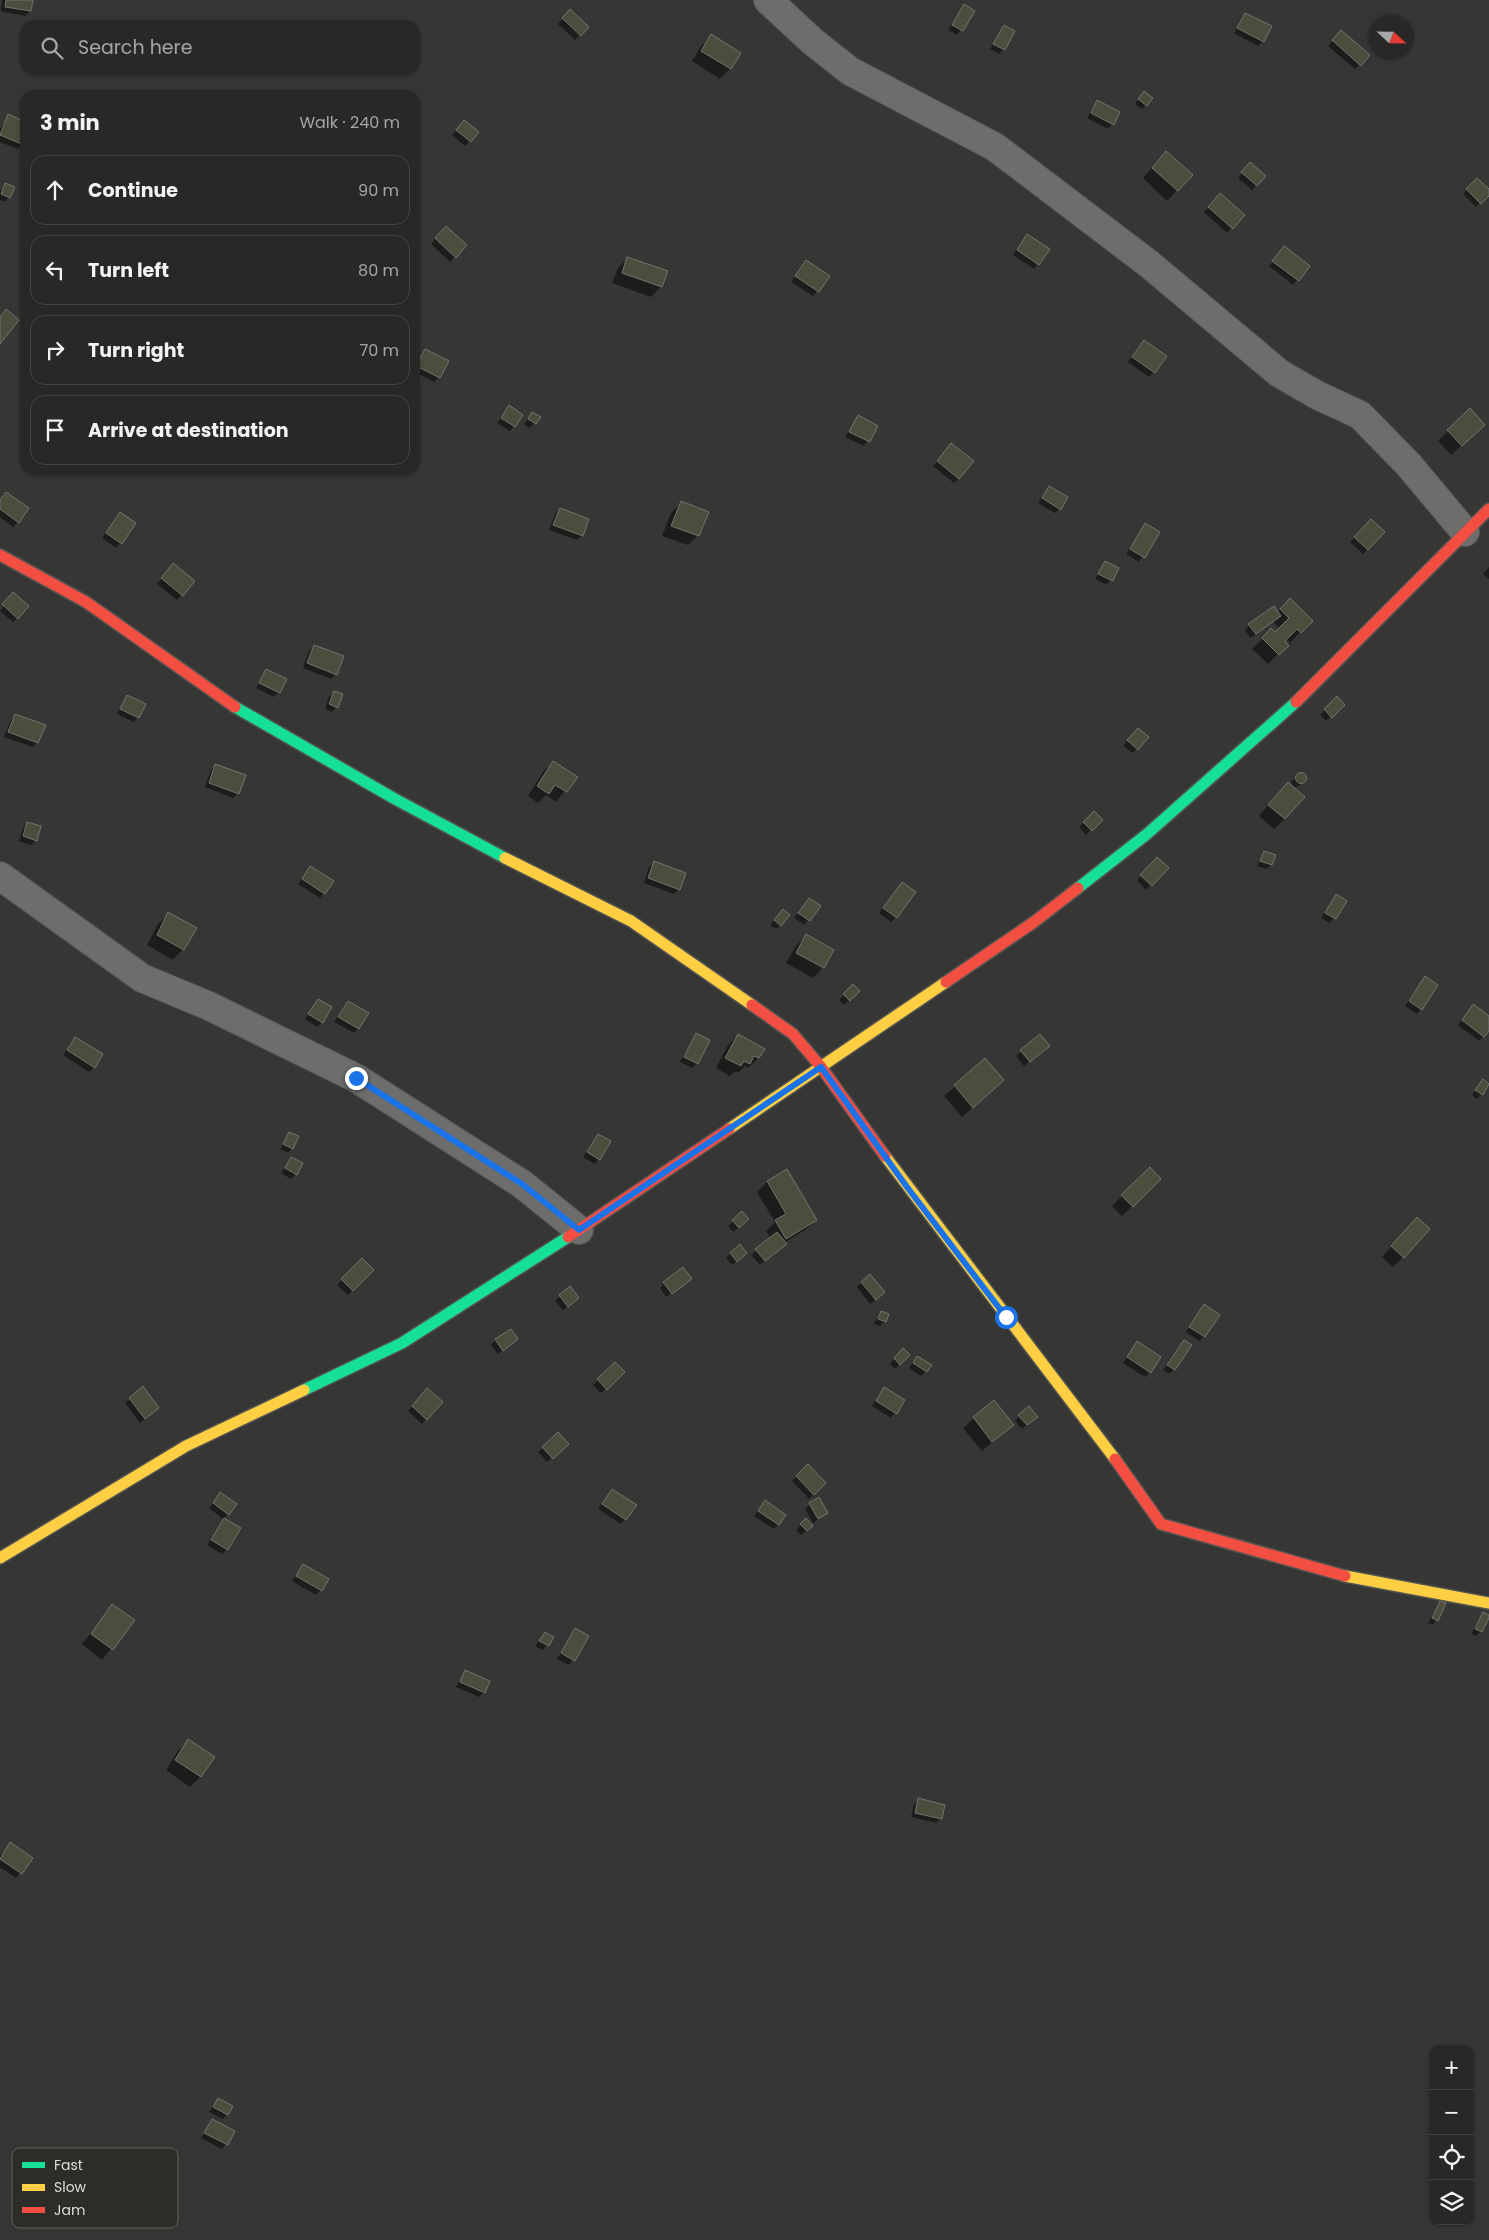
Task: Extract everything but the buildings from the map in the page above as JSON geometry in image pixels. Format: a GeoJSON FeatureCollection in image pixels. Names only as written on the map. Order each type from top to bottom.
{"type":"FeatureCollection","features":[{"type":"Feature","properties":{"kind":"street"},"geometry":{"type":"LineString","coordinates":[[768,0],[812,41],[850,70],[995,147],[1150,264],[1279,373],[1317,396],[1360,415],[1408,464],[1465,532]]}},
{"type":"Feature","properties":{"kind":"street"},"geometry":{"type":"LineString","coordinates":[[0,1558],[186,1446],[402,1343],[579,1230],[1034,922],[1147,834],[1282,717],[1489,509]]}},
{"type":"Feature","properties":{"kind":"street"},"geometry":{"type":"LineString","coordinates":[[0,555],[86,602],[228,703],[395,799],[536,874],[631,921],[793,1034],[821,1067],[907,1187],[1122,1468],[1161,1524],[1340,1575],[1489,1603]]}},
{"type":"Feature","properties":{"kind":"street"},"geometry":{"type":"LineString","coordinates":[[0,876],[142,978],[210,1006],[356,1078],[522,1184],[579,1230]]}},
{"type":"Feature","properties":{"kind":"traffic: fast"},"geometry":{"type":"LineString","coordinates":[[1078,888],[1147,834],[1296,702]]}},
{"type":"Feature","properties":{"kind":"traffic: fast"},"geometry":{"type":"LineString","coordinates":[[235,707],[395,799],[505,858]]}},
{"type":"Feature","properties":{"kind":"traffic: fast"},"geometry":{"type":"LineString","coordinates":[[304,1390],[402,1343],[568,1237]]}},
{"type":"Feature","properties":{"kind":"traffic: slow"},"geometry":{"type":"LineString","coordinates":[[505,858],[631,921],[752,1005]]}},
{"type":"Feature","properties":{"kind":"traffic: slow"},"geometry":{"type":"LineString","coordinates":[[729,1129],[946,982]]}},
{"type":"Feature","properties":{"kind":"traffic: slow"},"geometry":{"type":"LineString","coordinates":[[885,1156],[1115,1459]]}},
{"type":"Feature","properties":{"kind":"traffic: slow"},"geometry":{"type":"LineString","coordinates":[[0,1558],[186,1446],[304,1390]]}},
{"type":"Feature","properties":{"kind":"traffic: slow"},"geometry":{"type":"LineString","coordinates":[[1345,1576],[1489,1603]]}},
{"type":"Feature","properties":{"kind":"traffic: jam"},"geometry":{"type":"LineString","coordinates":[[1296,702],[1489,509]]}},
{"type":"Feature","properties":{"kind":"traffic: jam"},"geometry":{"type":"LineString","coordinates":[[0,555],[86,602],[235,707]]}},
{"type":"Feature","properties":{"kind":"traffic: jam"},"geometry":{"type":"LineString","coordinates":[[946,982],[1034,922],[1078,888]]}},
{"type":"Feature","properties":{"kind":"traffic: jam"},"geometry":{"type":"LineString","coordinates":[[752,1005],[793,1034],[821,1067],[885,1156]]}},
{"type":"Feature","properties":{"kind":"traffic: jam"},"geometry":{"type":"LineString","coordinates":[[568,1237],[729,1129]]}},
{"type":"Feature","properties":{"kind":"traffic: jam"},"geometry":{"type":"LineString","coordinates":[[1115,1459],[1161,1524],[1345,1576]]}},
{"type":"Feature","properties":{"kind":"route"},"geometry":{"type":"LineString","coordinates":[[356,1078],[522,1184],[579,1230],[821,1067],[907,1187],[1006,1317]]}}]}
